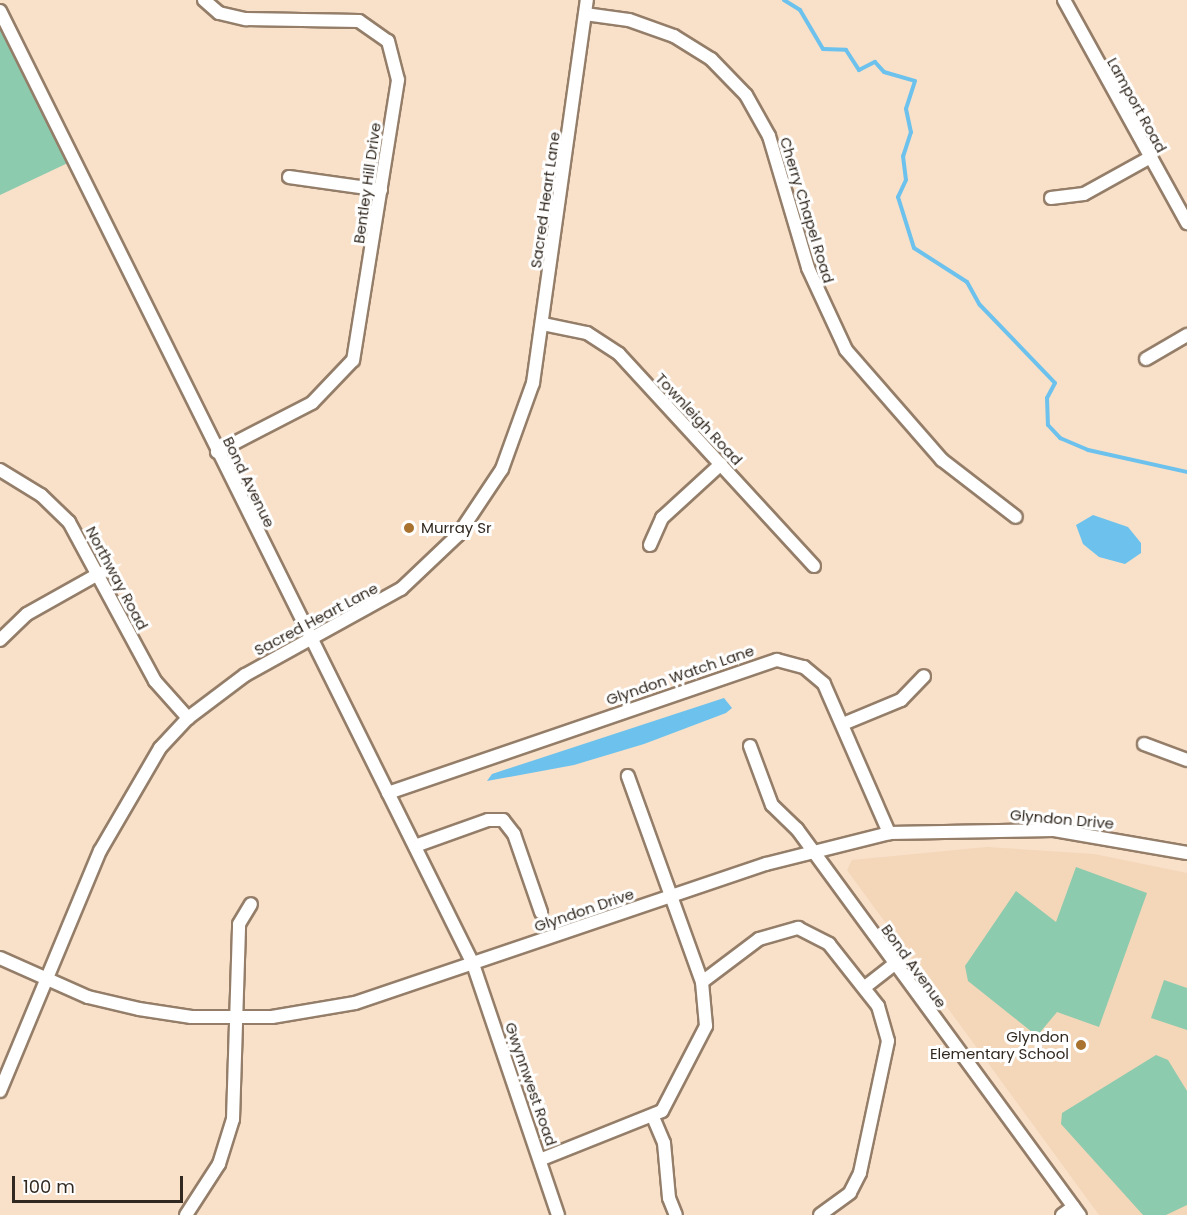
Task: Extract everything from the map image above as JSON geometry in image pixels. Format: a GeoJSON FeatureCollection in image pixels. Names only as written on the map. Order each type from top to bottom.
{"type":"FeatureCollection","features":[{"type":"Feature","properties":{"kind":"street","name":"Bentley Hill Drive"},"geometry":{"type":"LineString","coordinates":[[204,0],[230,16],[345,19],[381,33],[393,51],[398,80],[361,333],[347,370],[312,403],[218,452]]}},
{"type":"Feature","properties":{"kind":"street","name":"Sacred Heart Lane"},"geometry":{"type":"LineString","coordinates":[[0,1091],[45,980],[121,808],[188,718],[245,675],[401,589],[472,517],[521,427],[543,324],[587,0]]}},
{"type":"Feature","properties":{"kind":"street","name":"Lamport Road"},"geometry":{"type":"LineString","coordinates":[[1064,0],[1149,158],[1187,223]]}},
{"type":"Feature","properties":{"kind":"street","name":"Bond Avenue"},"geometry":{"type":"LineString","coordinates":[[0,11],[310,640],[473,964]]}},
{"type":"Feature","properties":{"kind":"street","name":"Cherry Chapel Road"},"geometry":{"type":"LineString","coordinates":[[585,14],[629,20],[674,36],[711,59],[735,82],[769,136],[808,268],[846,350],[942,460],[1016,517]]}},
{"type":"Feature","properties":{"kind":"street"},"geometry":{"type":"LineString","coordinates":[[1051,198],[1084,194],[1149,158]]}},
{"type":"Feature","properties":{"kind":"street"},"geometry":{"type":"LineString","coordinates":[[290,177],[381,190]]}},
{"type":"Feature","properties":{"kind":"street","name":"Townleigh Road"},"geometry":{"type":"LineString","coordinates":[[543,324],[587,333],[619,354],[814,566]]}},
{"type":"Feature","properties":{"kind":"street"},"geometry":{"type":"LineString","coordinates":[[1146,359],[1187,335]]}},
{"type":"Feature","properties":{"kind":"street"},"geometry":{"type":"LineString","coordinates":[[650,545],[662,518],[721,464]]}},
{"type":"Feature","properties":{"kind":"street","name":"Northway Road"},"geometry":{"type":"LineString","coordinates":[[0,470],[55,507],[82,540],[155,681],[188,718]]}},
{"type":"Feature","properties":{"kind":"street"},"geometry":{"type":"LineString","coordinates":[[0,640],[27,614],[100,573]]}},
{"type":"Feature","properties":{"kind":"street","name":"Glyndon Watch Lane"},"geometry":{"type":"LineString","coordinates":[[388,793],[764,662],[790,662],[814,674],[843,724],[889,833]]}},
{"type":"Feature","properties":{"kind":"street"},"geometry":{"type":"LineString","coordinates":[[843,724],[901,700],[924,676]]}},
{"type":"Feature","properties":{"kind":"street"},"geometry":{"type":"LineString","coordinates":[[1144,744],[1187,760]]}},
{"type":"Feature","properties":{"kind":"street","name":"Bond Avenue"},"geometry":{"type":"LineString","coordinates":[[750,746],[772,805],[810,850],[1076,1211]]}},
{"type":"Feature","properties":{"kind":"street"},"geometry":{"type":"LineString","coordinates":[[542,1159],[653,1117],[669,1102],[702,1037],[707,1005],[702,982],[628,776]]}},
{"type":"Feature","properties":{"kind":"street"},"geometry":{"type":"LineString","coordinates":[[415,846],[488,820],[503,820],[514,834],[541,912]]}},
{"type":"Feature","properties":{"kind":"street","name":"Glyndon Drive"},"geometry":{"type":"LineString","coordinates":[[0,958],[45,980],[139,1009],[238,1019],[355,1003],[810,850],[889,833],[1054,830],[1187,853]]}},
{"type":"Feature","properties":{"kind":"street"},"geometry":{"type":"LineString","coordinates":[[186,1215],[219,1164],[233,1119],[238,1019],[239,924],[251,904]]}},
{"type":"Feature","properties":{"kind":"street"},"geometry":{"type":"LineString","coordinates":[[702,982],[759,939],[786,927],[818,936],[864,987],[884,1016],[885,1059],[860,1173],[850,1193],[820,1215]]}},
{"type":"Feature","properties":{"kind":"street","name":"Gwynnwest Road"},"geometry":{"type":"LineString","coordinates":[[473,964],[542,1159],[558,1215]]}},
{"type":"Feature","properties":{"kind":"street"},"geometry":{"type":"LineString","coordinates":[[864,987],[894,964]]}},
{"type":"Feature","properties":{"kind":"street"},"geometry":{"type":"LineString","coordinates":[[653,1117],[664,1143],[669,1198],[676,1215]]}},
{"type":"Feature","properties":{"kind":"street"},"geometry":{"type":"LineString","coordinates":[[1062,1215],[1076,1211]]}},
{"type":"Feature","properties":{"kind":"shaded area","name":"Glyndon Elementary School"},"geometry":{"type":"Polygon","coordinates":[[[987,847],[1094,854],[1187,873],[1187,1215],[1099,1215],[847,870],[852,860],[987,847]]]}},
{"type":"Feature","properties":{"kind":"green space"},"geometry":{"type":"Polygon","coordinates":[[[0,19],[70,162],[0,195],[0,19]]]}},
{"type":"Feature","properties":{"kind":"green space"},"geometry":{"type":"Polygon","coordinates":[[[1076,867],[1147,893],[1099,1027],[1057,1012],[1037,1036],[968,981],[965,966],[1016,891],[1056,922],[1076,867]]]}},
{"type":"Feature","properties":{"kind":"green space"},"geometry":{"type":"Polygon","coordinates":[[[1164,980],[1187,988],[1187,1030],[1151,1018],[1164,980]]]}},
{"type":"Feature","properties":{"kind":"green space"},"geometry":{"type":"Polygon","coordinates":[[[1156,1055],[1168,1060],[1187,1091],[1187,1205],[1166,1215],[1143,1215],[1061,1124],[1062,1113],[1156,1055]]]}},
{"type":"Feature","properties":{"kind":"water"},"geometry":{"type":"Polygon","coordinates":[[[1093,515],[1128,527],[1141,543],[1141,553],[1125,564],[1099,557],[1083,544],[1076,525],[1093,515]]]}},
{"type":"Feature","properties":{"kind":"water"},"geometry":{"type":"Polygon","coordinates":[[[724,698],[732,708],[726,713],[644,744],[574,765],[487,781],[492,774],[724,698]]]}},
{"type":"Feature","properties":{"kind":"waterway"},"geometry":{"type":"LineString","coordinates":[[784,0],[800,10],[823,49],[846,50],[859,70],[875,62],[884,72],[915,81],[906,109],[911,132],[903,156],[906,180],[898,197],[914,248],[967,282],[980,305],[1055,383],[1047,398],[1048,425],[1060,438],[1088,450],[1187,472]]}},
{"type":"Feature","properties":{"kind":"place","name":"Murray Sr"},"geometry":{"type":"Point","coordinates":[409,528]}},
{"type":"Feature","properties":{"kind":"place","name":"Glyndon Elementary School"},"geometry":{"type":"Point","coordinates":[1081,1045]}}]}
